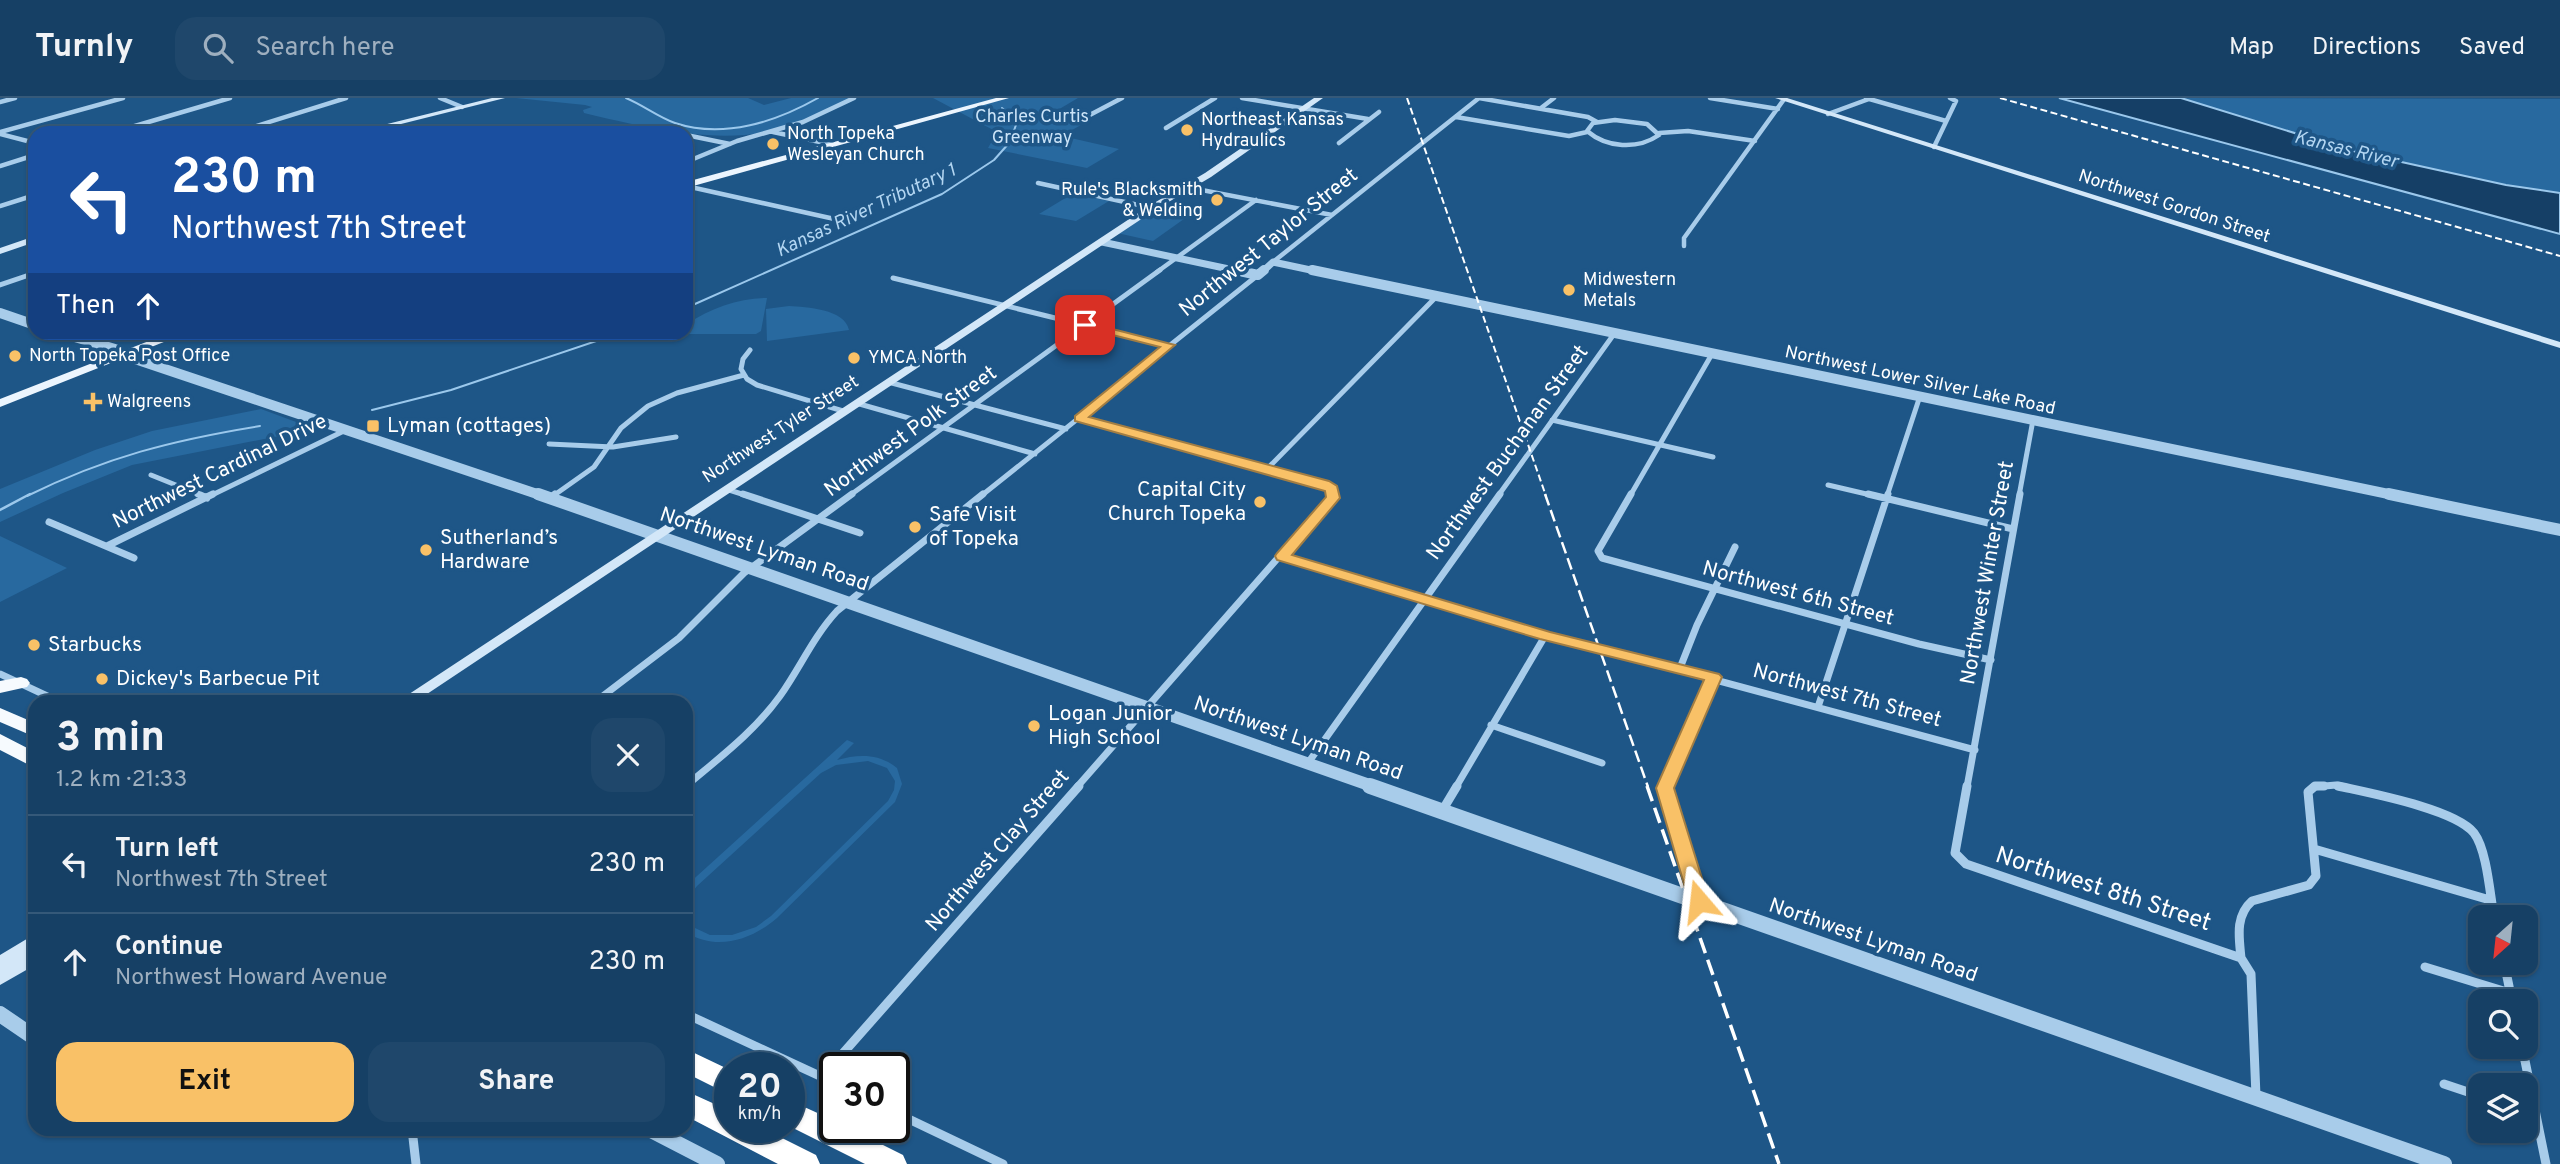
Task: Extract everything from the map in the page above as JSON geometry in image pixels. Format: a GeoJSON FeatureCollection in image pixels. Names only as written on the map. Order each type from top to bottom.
{"type":"FeatureCollection","features":[{"type":"Feature","properties":{"kind":"highway"},"geometry":{"type":"LineString","coordinates":[[0,687],[21,683]]}},
{"type":"Feature","properties":{"kind":"highway"},"geometry":{"type":"LineString","coordinates":[[0,714],[28,728]]}},
{"type":"Feature","properties":{"kind":"highway"},"geometry":{"type":"LineString","coordinates":[[0,741],[28,757]]}},
{"type":"Feature","properties":{"kind":"highway"},"geometry":{"type":"LineString","coordinates":[[693,1064],[714,1075]]}},
{"type":"Feature","properties":{"kind":"highway"},"geometry":{"type":"LineString","coordinates":[[805,1120],[893,1164]]}},
{"type":"Feature","properties":{"kind":"highway"},"geometry":{"type":"LineString","coordinates":[[765,1143],[806,1164]]}},
{"type":"Feature","properties":{"kind":"main road"},"geometry":{"type":"LineString","coordinates":[[384,126],[501,98]]}},
{"type":"Feature","properties":{"kind":"main road"},"geometry":{"type":"LineString","coordinates":[[693,184],[1005,98]]}},
{"type":"Feature","properties":{"kind":"main road","name":"Northwest Tyler Street"},"geometry":{"type":"LineString","coordinates":[[414,695],[1152,208],[1212,173],[1319,98]]}},
{"type":"Feature","properties":{"kind":"main road","name":"Northwest Gordon Street"},"geometry":{"type":"LineString","coordinates":[[1783,99],[2560,345]]}},
{"type":"Feature","properties":{"kind":"main road"},"geometry":{"type":"LineString","coordinates":[[0,251],[28,241]]}},
{"type":"Feature","properties":{"kind":"main road"},"geometry":{"type":"LineString","coordinates":[[0,403],[163,340]]}},
{"type":"Feature","properties":{"kind":"main road"},"geometry":{"type":"LineString","coordinates":[[0,964],[28,946]]}},
{"type":"Feature","properties":{"kind":"main road"},"geometry":{"type":"LineString","coordinates":[[0,978],[28,960]]}},
{"type":"Feature","properties":{"kind":"street"},"geometry":{"type":"LineString","coordinates":[[0,102],[15,98]]}},
{"type":"Feature","properties":{"kind":"street"},"geometry":{"type":"LineString","coordinates":[[0,133],[123,98]]}},
{"type":"Feature","properties":{"kind":"street"},"geometry":{"type":"LineString","coordinates":[[135,126],[230,98]]}},
{"type":"Feature","properties":{"kind":"street"},"geometry":{"type":"LineString","coordinates":[[256,126],[346,98]]}},
{"type":"Feature","properties":{"kind":"street"},"geometry":{"type":"LineString","coordinates":[[440,98],[462,107]]}},
{"type":"Feature","properties":{"kind":"street"},"geometry":{"type":"LineString","coordinates":[[693,159],[730,144],[803,122],[853,98]]}},
{"type":"Feature","properties":{"kind":"street"},"geometry":{"type":"LineString","coordinates":[[1084,118],[1122,98]]}},
{"type":"Feature","properties":{"kind":"street"},"geometry":{"type":"LineString","coordinates":[[1166,128],[1215,98]]}},
{"type":"Feature","properties":{"kind":"street"},"geometry":{"type":"LineString","coordinates":[[1242,98],[1368,120]]}},
{"type":"Feature","properties":{"kind":"street"},"geometry":{"type":"LineString","coordinates":[[1479,98],[1591,118],[1597,122]]}},
{"type":"Feature","properties":{"kind":"street","name":"Northwest Taylor Street"},"geometry":{"type":"LineString","coordinates":[[693,780],[746,735],[771,709],[820,630],[849,602],[1479,98]]}},
{"type":"Feature","properties":{"kind":"street"},"geometry":{"type":"LineString","coordinates":[[1541,108],[1554,98]]}},
{"type":"Feature","properties":{"kind":"street"},"geometry":{"type":"LineString","coordinates":[[1710,98],[1778,109]]}},
{"type":"Feature","properties":{"kind":"street"},"geometry":{"type":"LineString","coordinates":[[1828,114],[1869,98],[1946,121]]}},
{"type":"Feature","properties":{"kind":"street"},"geometry":{"type":"LineString","coordinates":[[1684,246],[1684,238],[1783,99]]}},
{"type":"Feature","properties":{"kind":"street"},"geometry":{"type":"LineString","coordinates":[[1934,147],[1956,101],[1952,99]]}},
{"type":"Feature","properties":{"kind":"street"},"geometry":{"type":"LineString","coordinates":[[1339,143],[1379,112]]}},
{"type":"Feature","properties":{"kind":"street"},"geometry":{"type":"LineString","coordinates":[[1456,117],[1569,136],[1587,132],[1601,140],[1625,144],[1647,142],[1655,139],[1659,133]]}},
{"type":"Feature","properties":{"kind":"street"},"geometry":{"type":"LineString","coordinates":[[1587,132],[1587,127],[1597,122],[1635,121],[1652,126],[1659,133],[1688,131],[1755,141]]}},
{"type":"Feature","properties":{"kind":"street"},"geometry":{"type":"LineString","coordinates":[[772,132],[834,145]]}},
{"type":"Feature","properties":{"kind":"street"},"geometry":{"type":"LineString","coordinates":[[0,133],[28,141]]}},
{"type":"Feature","properties":{"kind":"street"},"geometry":{"type":"LineString","coordinates":[[693,136],[730,144]]}},
{"type":"Feature","properties":{"kind":"street"},"geometry":{"type":"LineString","coordinates":[[0,166],[28,157]]}},
{"type":"Feature","properties":{"kind":"street"},"geometry":{"type":"LineString","coordinates":[[1038,183],[1152,208]]}},
{"type":"Feature","properties":{"kind":"street"},"geometry":{"type":"LineString","coordinates":[[1186,187],[1332,215]]}},
{"type":"Feature","properties":{"kind":"street"},"geometry":{"type":"LineString","coordinates":[[693,188],[838,220]]}},
{"type":"Feature","properties":{"kind":"street"},"geometry":{"type":"LineString","coordinates":[[0,206],[28,197]]}},
{"type":"Feature","properties":{"kind":"street","name":"Northwest Polk Street"},"geometry":{"type":"LineString","coordinates":[[604,695],[679,638],[751,569],[1256,200]]}},
{"type":"Feature","properties":{"kind":"street"},"geometry":{"type":"LineString","coordinates":[[1102,242],[1258,275]]}},
{"type":"Feature","properties":{"kind":"street","name":"Northwest Lower Silver Lake Road"},"geometry":{"type":"LineString","coordinates":[[1273,262],[2560,530]]}},
{"type":"Feature","properties":{"kind":"street"},"geometry":{"type":"LineString","coordinates":[[0,285],[28,275]]}},
{"type":"Feature","properties":{"kind":"street"},"geometry":{"type":"LineString","coordinates":[[893,278],[1169,345]]}},
{"type":"Feature","properties":{"kind":"street"},"geometry":{"type":"LineString","coordinates":[[1079,419],[1267,469],[1436,297]]}},
{"type":"Feature","properties":{"kind":"street"},"geometry":{"type":"LineString","coordinates":[[0,313],[28,323]]}},
{"type":"Feature","properties":{"kind":"street","name":"Northwest Buchanan Street"},"geometry":{"type":"LineString","coordinates":[[1307,764],[1614,334]]}},
{"type":"Feature","properties":{"kind":"street","name":"Northwest Lyman Road"},"geometry":{"type":"LineString","coordinates":[[82,340],[849,602],[2444,1164]]}},
{"type":"Feature","properties":{"kind":"street"},"geometry":{"type":"LineString","coordinates":[[750,350],[741,365],[744,375],[757,386],[843,411]]}},
{"type":"Feature","properties":{"kind":"street"},"geometry":{"type":"LineString","coordinates":[[1660,444],[1712,354]]}},
{"type":"Feature","properties":{"kind":"street"},"geometry":{"type":"LineString","coordinates":[[550,499],[594,467],[626,423],[652,404],[677,393],[744,375]]}},
{"type":"Feature","properties":{"kind":"street"},"geometry":{"type":"LineString","coordinates":[[888,382],[1066,429]]}},
{"type":"Feature","properties":{"kind":"street"},"geometry":{"type":"LineString","coordinates":[[1818,707],[1920,397]]}},
{"type":"Feature","properties":{"kind":"street"},"geometry":{"type":"LineString","coordinates":[[856,403],[1035,454]]}},
{"type":"Feature","properties":{"kind":"street"},"geometry":{"type":"LineString","coordinates":[[1552,420],[1713,457]]}},
{"type":"Feature","properties":{"kind":"street","name":"Northwest Winter Street"},"geometry":{"type":"LineString","coordinates":[[1956,856],[2033,420]]}},
{"type":"Feature","properties":{"kind":"street","name":"Northwest Cardinal Drive"},"geometry":{"type":"LineString","coordinates":[[107,546],[349,429]]}},
{"type":"Feature","properties":{"kind":"street"},"geometry":{"type":"LineString","coordinates":[[549,444],[570,448],[611,446],[654,443],[676,437]]}},
{"type":"Feature","properties":{"kind":"street","name":"Northwest 6th Street"},"geometry":{"type":"LineString","coordinates":[[1660,444],[1598,551],[1599,555],[1609,562],[1846,625],[1991,660]]}},
{"type":"Feature","properties":{"kind":"street","name":"Northwest Clay Street"},"geometry":{"type":"LineString","coordinates":[[844,1052],[1333,498],[1332,489],[1324,484],[1267,469]]}},
{"type":"Feature","properties":{"kind":"street"},"geometry":{"type":"LineString","coordinates":[[151,475],[207,498]]}},
{"type":"Feature","properties":{"kind":"street"},"geometry":{"type":"LineString","coordinates":[[1828,485],[2013,529]]}},
{"type":"Feature","properties":{"kind":"street"},"geometry":{"type":"LineString","coordinates":[[726,489],[860,533]]}},
{"type":"Feature","properties":{"kind":"street"},"geometry":{"type":"LineString","coordinates":[[49,522],[134,558]]}},
{"type":"Feature","properties":{"kind":"street"},"geometry":{"type":"LineString","coordinates":[[1680,668],[1735,547]]}},
{"type":"Feature","properties":{"kind":"street","name":"Northwest 7th Street"},"geometry":{"type":"LineString","coordinates":[[1282,556],[1545,635],[1680,668],[1976,750]]}},
{"type":"Feature","properties":{"kind":"street"},"geometry":{"type":"LineString","coordinates":[[1442,811],[1545,635]]}},
{"type":"Feature","properties":{"kind":"street"},"geometry":{"type":"LineString","coordinates":[[0,674],[46,695]]}},
{"type":"Feature","properties":{"kind":"street"},"geometry":{"type":"LineString","coordinates":[[1699,901],[1665,788],[1713,677]]}},
{"type":"Feature","properties":{"kind":"street"},"geometry":{"type":"LineString","coordinates":[[1491,726],[1602,763]]}},
{"type":"Feature","properties":{"kind":"street"},"geometry":{"type":"LineString","coordinates":[[2256,1098],[2252,974],[2241,958],[2241,911],[2252,901],[2309,885],[2314,880],[2314,849],[2308,792],[2315,786],[2336,785],[2447,816],[2468,827],[2477,838],[2491,905]]}},
{"type":"Feature","properties":{"kind":"street"},"geometry":{"type":"LineString","coordinates":[[2314,849],[2490,900]]}},
{"type":"Feature","properties":{"kind":"street","name":"Northwest 8th Street"},"geometry":{"type":"LineString","coordinates":[[1956,856],[1966,864],[2241,958]]}},
{"type":"Feature","properties":{"kind":"street"},"geometry":{"type":"LineString","coordinates":[[2425,967],[2488,989]]}},
{"type":"Feature","properties":{"kind":"street"},"geometry":{"type":"LineString","coordinates":[[0,1014],[28,1033]]}},
{"type":"Feature","properties":{"kind":"street"},"geometry":{"type":"LineString","coordinates":[[693,1017],[819,1076]]}},
{"type":"Feature","properties":{"kind":"street"},"geometry":{"type":"LineString","coordinates":[[2444,1084],[2468,1092]]}},
{"type":"Feature","properties":{"kind":"street"},"geometry":{"type":"LineString","coordinates":[[910,1120],[1003,1164]]}},
{"type":"Feature","properties":{"kind":"street"},"geometry":{"type":"LineString","coordinates":[[413,1136],[416,1164]]}},
{"type":"Feature","properties":{"kind":"street"},"geometry":{"type":"LineString","coordinates":[[663,1136],[718,1164]]}},
{"type":"Feature","properties":{"kind":"street"},"geometry":{"type":"LineString","coordinates":[[2538,1137],[2546,1164]]}},
{"type":"Feature","properties":{"kind":"green space"},"geometry":{"type":"Polygon","coordinates":[[[516,98],[748,98],[764,105],[791,98],[850,98],[786,127],[729,136],[693,134],[693,126],[646,126],[584,113],[583,110],[592,107],[516,98]]]}},
{"type":"Feature","properties":{"kind":"green space","name":"Charles Curtis Greenway"},"geometry":{"type":"Polygon","coordinates":[[[933,98],[1078,98],[1056,111],[1091,119],[1062,136],[1119,149],[1087,168],[988,148],[997,132],[933,98]]]}},
{"type":"Feature","properties":{"kind":"green space"},"geometry":{"type":"Polygon","coordinates":[[[2181,98],[2560,99],[2560,193],[2506,185],[2356,152],[2181,98]]]}},
{"type":"Feature","properties":{"kind":"green space"},"geometry":{"type":"Polygon","coordinates":[[[1072,194],[1109,201],[1076,221],[1039,214],[1072,194]]]}},
{"type":"Feature","properties":{"kind":"green space"},"geometry":{"type":"Polygon","coordinates":[[[1163,202],[1198,209],[1153,241],[1117,233],[1163,202]]]}},
{"type":"Feature","properties":{"kind":"green space"},"geometry":{"type":"Polygon","coordinates":[[[767,298],[761,331],[756,334],[693,334],[693,321],[715,309],[746,300],[767,298]]]}},
{"type":"Feature","properties":{"kind":"green space"},"geometry":{"type":"Polygon","coordinates":[[[789,306],[833,313],[846,323],[849,330],[767,341],[766,309],[789,306]]]}},
{"type":"Feature","properties":{"kind":"green space"},"geometry":{"type":"Polygon","coordinates":[[[261,409],[315,429],[132,465],[0,522],[0,489],[95,450],[152,431],[261,409]]]}},
{"type":"Feature","properties":{"kind":"green space"},"geometry":{"type":"Polygon","coordinates":[[[0,536],[67,568],[0,602],[0,536]]]}},
{"type":"Feature","properties":{"kind":"green space"},"geometry":{"type":"Polygon","coordinates":[[[847,740],[854,743],[837,760],[876,757],[897,768],[902,784],[895,802],[777,918],[757,932],[734,940],[710,941],[693,936],[693,924],[710,935],[732,935],[756,927],[771,916],[888,801],[895,781],[887,768],[868,761],[836,765],[821,773],[693,891],[693,880],[847,740]]]}},
{"type":"Feature","properties":{"kind":"water","name":"Kansas River"},"geometry":{"type":"Polygon","coordinates":[[[2059,98],[2181,98],[2356,152],[2506,185],[2560,193],[2560,234],[2059,98]]]}},
{"type":"Feature","properties":{"kind":"waterway"},"geometry":{"type":"LineString","coordinates":[[626,98],[663,118],[686,126]]}},
{"type":"Feature","properties":{"kind":"waterway"},"geometry":{"type":"LineString","coordinates":[[693,128],[749,126],[785,114],[818,98]]}},
{"type":"Feature","properties":{"kind":"waterway","name":"Kansas River Tributary 1"},"geometry":{"type":"LineString","coordinates":[[693,305],[942,194],[994,160],[1010,142],[1017,122],[1002,108]]}},
{"type":"Feature","properties":{"kind":"waterway","name":"Kansas River Tributary 1"},"geometry":{"type":"LineString","coordinates":[[372,410],[451,390],[599,340]]}},
{"type":"Feature","properties":{"kind":"waterway","name":"Kansas River Tributary 1"},"geometry":{"type":"LineString","coordinates":[[27,496],[113,460],[198,437],[260,426]]}},
{"type":"Feature","properties":{"kind":"waterway","name":"Kansas River Tributary 1"},"geometry":{"type":"LineString","coordinates":[[0,510],[30,494]]}},
{"type":"Feature","properties":{"kind":"railway"},"geometry":{"type":"LineString","coordinates":[[1407,98],[1546,496]]}},
{"type":"Feature","properties":{"kind":"railway"},"geometry":{"type":"LineString","coordinates":[[2000,98],[2560,256]]}},
{"type":"Feature","properties":{"kind":"railway"},"geometry":{"type":"LineString","coordinates":[[1545,494],[1648,787]]}},
{"type":"Feature","properties":{"kind":"railway"},"geometry":{"type":"LineString","coordinates":[[1647,786],[1779,1164]]}},
{"type":"Feature","properties":{"kind":"place","name":"Northeast Kansas Hydraulics"},"geometry":{"type":"Point","coordinates":[1187,130]}},
{"type":"Feature","properties":{"kind":"place","name":"North Topeka Wesleyan Church"},"geometry":{"type":"Point","coordinates":[773,144]}},
{"type":"Feature","properties":{"kind":"place","name":"Rule's Blacksmith & Welding"},"geometry":{"type":"Point","coordinates":[1217,200]}},
{"type":"Feature","properties":{"kind":"place","name":"Midwestern Metals"},"geometry":{"type":"Point","coordinates":[1569,290]}},
{"type":"Feature","properties":{"kind":"place","name":"North Topeka Post Office"},"geometry":{"type":"Point","coordinates":[15,356]}},
{"type":"Feature","properties":{"kind":"place","name":"YMCA North"},"geometry":{"type":"Point","coordinates":[854,358]}},
{"type":"Feature","properties":{"kind":"place","name":"Walgreens"},"geometry":{"type":"Point","coordinates":[93,402]}},
{"type":"Feature","properties":{"kind":"place","name":"Lyman (cottages)"},"geometry":{"type":"Point","coordinates":[373,426]}},
{"type":"Feature","properties":{"kind":"place","name":"Capital City Church Topeka"},"geometry":{"type":"Point","coordinates":[1260,502]}},
{"type":"Feature","properties":{"kind":"place","name":"Safe Visit of Topeka"},"geometry":{"type":"Point","coordinates":[915,527]}},
{"type":"Feature","properties":{"kind":"place","name":"Sutherland’s Hardware"},"geometry":{"type":"Point","coordinates":[426,550]}},
{"type":"Feature","properties":{"kind":"place","name":"Starbucks"},"geometry":{"type":"Point","coordinates":[34,645]}},
{"type":"Feature","properties":{"kind":"place","name":"Dickey's Barbecue Pit"},"geometry":{"type":"Point","coordinates":[102,679]}},
{"type":"Feature","properties":{"kind":"place","name":"Logan Junior High School"},"geometry":{"type":"Point","coordinates":[1034,726]}},
{"type":"Feature","properties":{"kind":"route"},"geometry":{"type":"LineString","coordinates":[[1085,325],[1169,345],[1079,419],[1324,484],[1332,489],[1333,498],[1282,556],[1545,635],[1713,677],[1665,788],[1699,901]]}}]}
